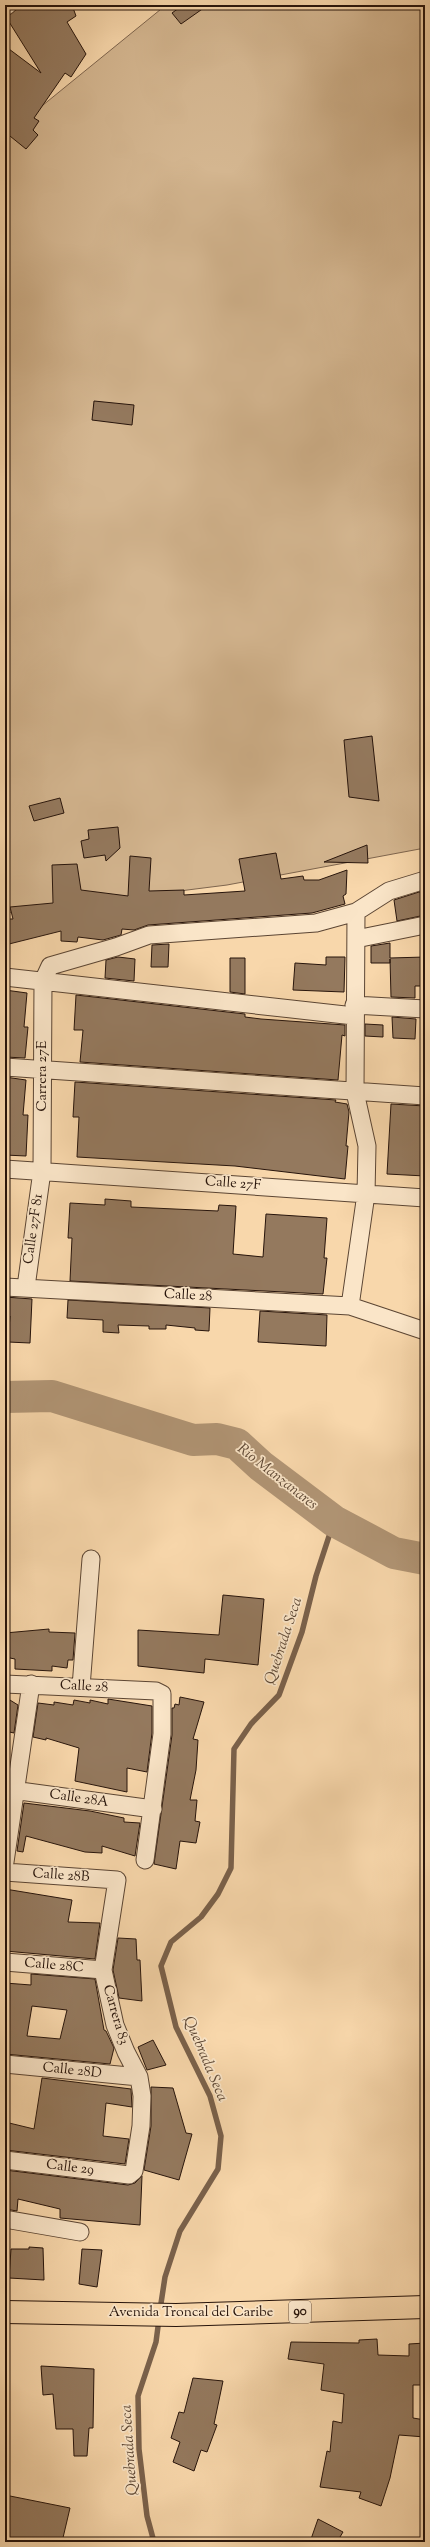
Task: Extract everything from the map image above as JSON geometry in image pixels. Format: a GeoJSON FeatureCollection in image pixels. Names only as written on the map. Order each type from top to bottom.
{"type":"FeatureCollection","features":[{"type":"Feature","properties":{"kind":"highway","name":"Avenida Troncal del Caribe"},"geometry":{"type":"LineString","coordinates":[[5,2312],[176,2315],[425,2307]]}},
{"type":"Feature","properties":{"kind":"street"},"geometry":{"type":"LineString","coordinates":[[43,981],[50,966],[57,962],[116,947],[149,935],[316,923],[356,912],[390,891],[425,880]]}},
{"type":"Feature","properties":{"kind":"street"},"geometry":{"type":"LineString","coordinates":[[350,1306],[366,1194],[367,1146],[355,1092],[354,1011],[356,912]]}},
{"type":"Feature","properties":{"kind":"street"},"geometry":{"type":"LineString","coordinates":[[356,939],[425,925]]}},
{"type":"Feature","properties":{"kind":"street"},"geometry":{"type":"LineString","coordinates":[[5,977],[354,1011],[425,1009]]}},
{"type":"Feature","properties":{"kind":"street","name":"Carrera 27E"},"geometry":{"type":"LineString","coordinates":[[42,1171],[43,981]]}},
{"type":"Feature","properties":{"kind":"street"},"geometry":{"type":"LineString","coordinates":[[5,1067],[425,1096]]}},
{"type":"Feature","properties":{"kind":"street","name":"Calle 27F"},"geometry":{"type":"LineString","coordinates":[[5,1169],[425,1198]]}},
{"type":"Feature","properties":{"kind":"street","name":"Calle 27F 81"},"geometry":{"type":"LineString","coordinates":[[26,1287],[42,1171]]}},
{"type":"Feature","properties":{"kind":"street"},"geometry":{"type":"LineString","coordinates":[[5,1287],[26,1287]]}},
{"type":"Feature","properties":{"kind":"street","name":"Calle 28"},"geometry":{"type":"LineString","coordinates":[[26,1287],[350,1306],[425,1331]]}},
{"type":"Feature","properties":{"kind":"street"},"geometry":{"type":"LineString","coordinates":[[81,1687],[91,1559]]}},
{"type":"Feature","properties":{"kind":"street","name":"Calle 28"},"geometry":{"type":"LineString","coordinates":[[5,1684],[31,1684],[156,1691],[162,1694],[162,1734],[153,1809]]}},
{"type":"Feature","properties":{"kind":"street"},"geometry":{"type":"LineString","coordinates":[[5,1862],[10,1790],[31,1684]]}},
{"type":"Feature","properties":{"kind":"street","name":"Calle 28A"},"geometry":{"type":"LineString","coordinates":[[10,1790],[153,1809]]}},
{"type":"Feature","properties":{"kind":"street"},"geometry":{"type":"LineString","coordinates":[[145,1860],[153,1809]]}},
{"type":"Feature","properties":{"kind":"street","name":"Calle 28B"},"geometry":{"type":"LineString","coordinates":[[5,1872],[117,1880]]}},
{"type":"Feature","properties":{"kind":"street","name":"Carrera 83"},"geometry":{"type":"LineString","coordinates":[[117,1880],[103,1970],[115,2025],[126,2052],[139,2077],[142,2096],[142,2126],[134,2171]]}},
{"type":"Feature","properties":{"kind":"street","name":"Calle 28C"},"geometry":{"type":"LineString","coordinates":[[5,1962],[103,1970]]}},
{"type":"Feature","properties":{"kind":"street","name":"Calle 28D"},"geometry":{"type":"LineString","coordinates":[[5,2064],[139,2077]]}},
{"type":"Feature","properties":{"kind":"street","name":"Calle 29"},"geometry":{"type":"LineString","coordinates":[[5,2160],[129,2175],[134,2171]]}},
{"type":"Feature","properties":{"kind":"street"},"geometry":{"type":"LineString","coordinates":[[5,2220],[80,2232]]}},
{"type":"Feature","properties":{"kind":"shaded area"},"geometry":{"type":"Polygon","coordinates":[[[166,5],[425,5],[425,848],[227,885],[5,913],[5,136],[166,5]]]}},
{"type":"Feature","properties":{"kind":"building"},"geometry":{"type":"Polygon","coordinates":[[[23,5],[72,5],[76,16],[67,22],[86,54],[71,77],[65,73],[34,118],[39,121],[33,130],[38,135],[26,149],[5,132],[5,46],[41,73],[6,17],[23,5]]]}},
{"type":"Feature","properties":{"kind":"building"},"geometry":{"type":"Polygon","coordinates":[[[183,5],[208,5],[181,24],[172,13],[183,5]]]}},
{"type":"Feature","properties":{"kind":"building"},"geometry":{"type":"Polygon","coordinates":[[[94,401],[134,405],[132,425],[92,420],[94,401]]]}},
{"type":"Feature","properties":{"kind":"building"},"geometry":{"type":"Polygon","coordinates":[[[372,736],[379,801],[349,797],[344,740],[372,736]]]}},
{"type":"Feature","properties":{"kind":"building"},"geometry":{"type":"Polygon","coordinates":[[[60,798],[64,813],[34,821],[29,806],[60,798]]]}},
{"type":"Feature","properties":{"kind":"building"},"geometry":{"type":"Polygon","coordinates":[[[118,827],[120,848],[106,861],[105,855],[84,858],[81,841],[89,839],[88,830],[118,827]]]}},
{"type":"Feature","properties":{"kind":"building"},"geometry":{"type":"Polygon","coordinates":[[[367,845],[368,863],[324,862],[367,845]]]}},
{"type":"Feature","properties":{"kind":"building"},"geometry":{"type":"Polygon","coordinates":[[[276,853],[281,879],[303,876],[304,880],[319,880],[347,870],[346,894],[343,896],[345,904],[312,913],[148,925],[134,930],[122,929],[121,935],[103,940],[78,937],[77,942],[61,941],[61,931],[5,945],[5,919],[13,919],[10,907],[53,903],[52,865],[77,864],[81,890],[128,896],[130,856],[151,858],[149,891],[184,890],[184,895],[245,891],[239,859],[276,853]]]}},
{"type":"Feature","properties":{"kind":"building"},"geometry":{"type":"Polygon","coordinates":[[[419,892],[425,892],[425,915],[397,921],[394,900],[419,892]]]}},
{"type":"Feature","properties":{"kind":"building"},"geometry":{"type":"Polygon","coordinates":[[[390,943],[390,958],[425,957],[425,986],[415,986],[415,998],[391,997],[390,959],[390,963],[371,963],[371,946],[390,943]]]}},
{"type":"Feature","properties":{"kind":"building"},"geometry":{"type":"Polygon","coordinates":[[[169,944],[168,967],[151,967],[152,945],[169,944]]]}},
{"type":"Feature","properties":{"kind":"building"},"geometry":{"type":"Polygon","coordinates":[[[118,957],[135,959],[134,981],[105,978],[106,960],[118,957]]]}},
{"type":"Feature","properties":{"kind":"building"},"geometry":{"type":"Polygon","coordinates":[[[326,957],[345,957],[344,992],[293,990],[295,963],[326,965],[326,957]]]}},
{"type":"Feature","properties":{"kind":"building"},"geometry":{"type":"Polygon","coordinates":[[[230,958],[245,958],[245,994],[230,992],[230,958]]]}},
{"type":"Feature","properties":{"kind":"building"},"geometry":{"type":"Polygon","coordinates":[[[5,990],[27,993],[24,1027],[28,1027],[25,1058],[5,1057],[5,990]]]}},
{"type":"Feature","properties":{"kind":"building"},"geometry":{"type":"Polygon","coordinates":[[[76,995],[245,1014],[245,1017],[261,1019],[345,1025],[345,1036],[342,1035],[338,1080],[80,1062],[83,1030],[74,1030],[76,995]]]}},
{"type":"Feature","properties":{"kind":"building"},"geometry":{"type":"Polygon","coordinates":[[[392,1017],[416,1019],[415,1039],[393,1038],[392,1017]]]}},
{"type":"Feature","properties":{"kind":"building"},"geometry":{"type":"Polygon","coordinates":[[[365,1024],[383,1025],[383,1037],[365,1036],[365,1024]]]}},
{"type":"Feature","properties":{"kind":"building"},"geometry":{"type":"Polygon","coordinates":[[[5,1077],[26,1080],[23,1115],[28,1115],[26,1156],[5,1155],[5,1077]]]}},
{"type":"Feature","properties":{"kind":"building"},"geometry":{"type":"Polygon","coordinates":[[[75,1082],[336,1100],[335,1102],[347,1104],[349,1112],[345,1179],[235,1166],[77,1157],[79,1117],[73,1117],[75,1082]]]}},
{"type":"Feature","properties":{"kind":"building"},"geometry":{"type":"Polygon","coordinates":[[[391,1104],[425,1106],[425,1176],[387,1174],[391,1104]]]}},
{"type":"Feature","properties":{"kind":"building"},"geometry":{"type":"Polygon","coordinates":[[[105,1199],[131,1201],[131,1207],[218,1211],[219,1205],[236,1206],[233,1254],[263,1257],[266,1214],[327,1218],[324,1258],[327,1258],[323,1294],[70,1281],[72,1238],[68,1238],[70,1203],[105,1205],[105,1199]]]}},
{"type":"Feature","properties":{"kind":"building"},"geometry":{"type":"Polygon","coordinates":[[[5,1297],[32,1299],[30,1343],[8,1342],[10,1316],[5,1316],[5,1297]]]}},
{"type":"Feature","properties":{"kind":"building"},"geometry":{"type":"Polygon","coordinates":[[[68,1300],[210,1308],[209,1331],[166,1325],[166,1329],[149,1329],[149,1326],[118,1325],[119,1333],[103,1332],[103,1320],[67,1318],[68,1300]]]}},
{"type":"Feature","properties":{"kind":"building"},"geometry":{"type":"Polygon","coordinates":[[[260,1311],[327,1315],[326,1346],[258,1342],[260,1311]]]}},
{"type":"Feature","properties":{"kind":"building"},"geometry":{"type":"Polygon","coordinates":[[[223,1595],[264,1599],[258,1665],[205,1659],[204,1673],[138,1666],[138,1630],[219,1635],[223,1595]]]}},
{"type":"Feature","properties":{"kind":"building"},"geometry":{"type":"Polygon","coordinates":[[[49,1629],[49,1632],[75,1633],[73,1660],[68,1660],[67,1668],[52,1666],[52,1671],[15,1669],[15,1659],[5,1657],[5,1633],[49,1629]]]}},
{"type":"Feature","properties":{"kind":"building"},"geometry":{"type":"Polygon","coordinates":[[[5,1697],[18,1705],[14,1733],[5,1731],[5,1697]]]}},
{"type":"Feature","properties":{"kind":"building"},"geometry":{"type":"Polygon","coordinates":[[[180,1697],[204,1702],[193,1739],[198,1740],[196,1770],[190,1800],[197,1800],[195,1821],[200,1822],[196,1843],[180,1841],[176,1869],[154,1864],[172,1735],[172,1708],[174,1708],[175,1704],[179,1705],[180,1697]]]}},
{"type":"Feature","properties":{"kind":"building"},"geometry":{"type":"Polygon","coordinates":[[[108,1699],[152,1706],[152,1733],[147,1772],[127,1768],[127,1792],[75,1781],[79,1748],[46,1738],[46,1740],[33,1737],[38,1703],[54,1705],[54,1702],[73,1705],[74,1700],[90,1703],[90,1700],[108,1704],[108,1699]]]}},
{"type":"Feature","properties":{"kind":"building"},"geometry":{"type":"Polygon","coordinates":[[[24,1803],[90,1811],[124,1818],[124,1822],[140,1823],[135,1856],[102,1846],[102,1853],[85,1852],[26,1836],[23,1852],[17,1851],[24,1803]]]}},
{"type":"Feature","properties":{"kind":"building"},"geometry":{"type":"Polygon","coordinates":[[[5,1889],[72,1900],[68,1922],[100,1923],[95,1959],[5,1951],[5,1889]]]}},
{"type":"Feature","properties":{"kind":"building"},"geometry":{"type":"Polygon","coordinates":[[[118,1938],[136,1939],[137,1960],[140,1960],[142,2001],[119,1998],[113,1970],[118,1938]]]}},
{"type":"Feature","properties":{"kind":"building"},"geometry":{"type":"Polygon","coordinates":[[[31,1974],[95,1979],[104,2030],[106,2031],[114,2048],[110,2064],[5,2054],[5,1983],[31,1985],[31,1974]],[[32,2006],[27,2036],[60,2039],[67,2010],[32,2006]]]}},
{"type":"Feature","properties":{"kind":"building"},"geometry":{"type":"Polygon","coordinates":[[[153,2040],[166,2065],[147,2070],[138,2047],[153,2040]]]}},
{"type":"Feature","properties":{"kind":"building"},"geometry":{"type":"Polygon","coordinates":[[[42,2078],[131,2089],[132,2107],[106,2103],[103,2136],[129,2139],[125,2164],[5,2150],[5,2122],[34,2129],[42,2078]]]}},
{"type":"Feature","properties":{"kind":"building"},"geometry":{"type":"Polygon","coordinates":[[[151,2087],[173,2088],[186,2133],[192,2134],[179,2180],[144,2170],[151,2126],[151,2087]]]}},
{"type":"Feature","properties":{"kind":"building"},"geometry":{"type":"Polygon","coordinates":[[[5,2170],[128,2185],[135,2183],[142,2176],[140,2225],[60,2218],[60,2209],[18,2199],[17,2211],[5,2209],[5,2170]]]}},
{"type":"Feature","properties":{"kind":"building"},"geometry":{"type":"Polygon","coordinates":[[[29,2247],[43,2248],[44,2280],[9,2278],[11,2249],[29,2249],[29,2247]]]}},
{"type":"Feature","properties":{"kind":"building"},"geometry":{"type":"Polygon","coordinates":[[[82,2249],[102,2250],[97,2287],[79,2284],[82,2249]]]}},
{"type":"Feature","properties":{"kind":"building"},"geometry":{"type":"Polygon","coordinates":[[[377,2339],[378,2355],[409,2356],[409,2344],[425,2343],[425,2385],[413,2385],[413,2418],[425,2420],[425,2437],[399,2435],[390,2478],[381,2506],[359,2498],[361,2492],[320,2487],[327,2451],[330,2452],[333,2421],[342,2423],[344,2394],[321,2390],[324,2364],[288,2359],[291,2342],[359,2343],[359,2340],[377,2339]]]}},
{"type":"Feature","properties":{"kind":"building"},"geometry":{"type":"Polygon","coordinates":[[[41,2366],[94,2369],[93,2428],[89,2428],[87,2456],[74,2456],[73,2429],[56,2429],[53,2394],[43,2395],[41,2366]]]}},
{"type":"Feature","properties":{"kind":"building"},"geometry":{"type":"Polygon","coordinates":[[[193,2378],[223,2381],[214,2424],[217,2425],[207,2452],[201,2450],[194,2471],[173,2462],[180,2442],[171,2438],[179,2412],[184,2413],[193,2378]]]}},
{"type":"Feature","properties":{"kind":"building"},"geometry":{"type":"Polygon","coordinates":[[[5,2495],[70,2508],[62,2542],[5,2542],[5,2495]]]}},
{"type":"Feature","properties":{"kind":"building"},"geometry":{"type":"Polygon","coordinates":[[[318,2519],[343,2532],[337,2542],[310,2542],[318,2519]]]}},
{"type":"Feature","properties":{"kind":"waterway","name":"Río Manzanares"},"geometry":{"type":"LineString","coordinates":[[5,1397],[52,1396],[193,1440],[217,1439],[237,1444],[261,1466],[334,1521],[394,1553],[425,1559]]}},
{"type":"Feature","properties":{"kind":"waterway","name":"Quebrada Seca"},"geometry":{"type":"LineString","coordinates":[[160,2310],[165,2277],[180,2231],[218,2169],[221,2136],[210,2096],[176,2027],[161,1966],[171,1942],[201,1917],[218,1894],[231,1868],[234,1749],[251,1724],[279,1695],[302,1632],[316,1576],[334,1521]]}},
{"type":"Feature","properties":{"kind":"waterway","name":"Quebrada Seca"},"geometry":{"type":"LineString","coordinates":[[154,2542],[147,2516],[139,2449],[138,2396],[156,2342],[159,2319]]}}]}
